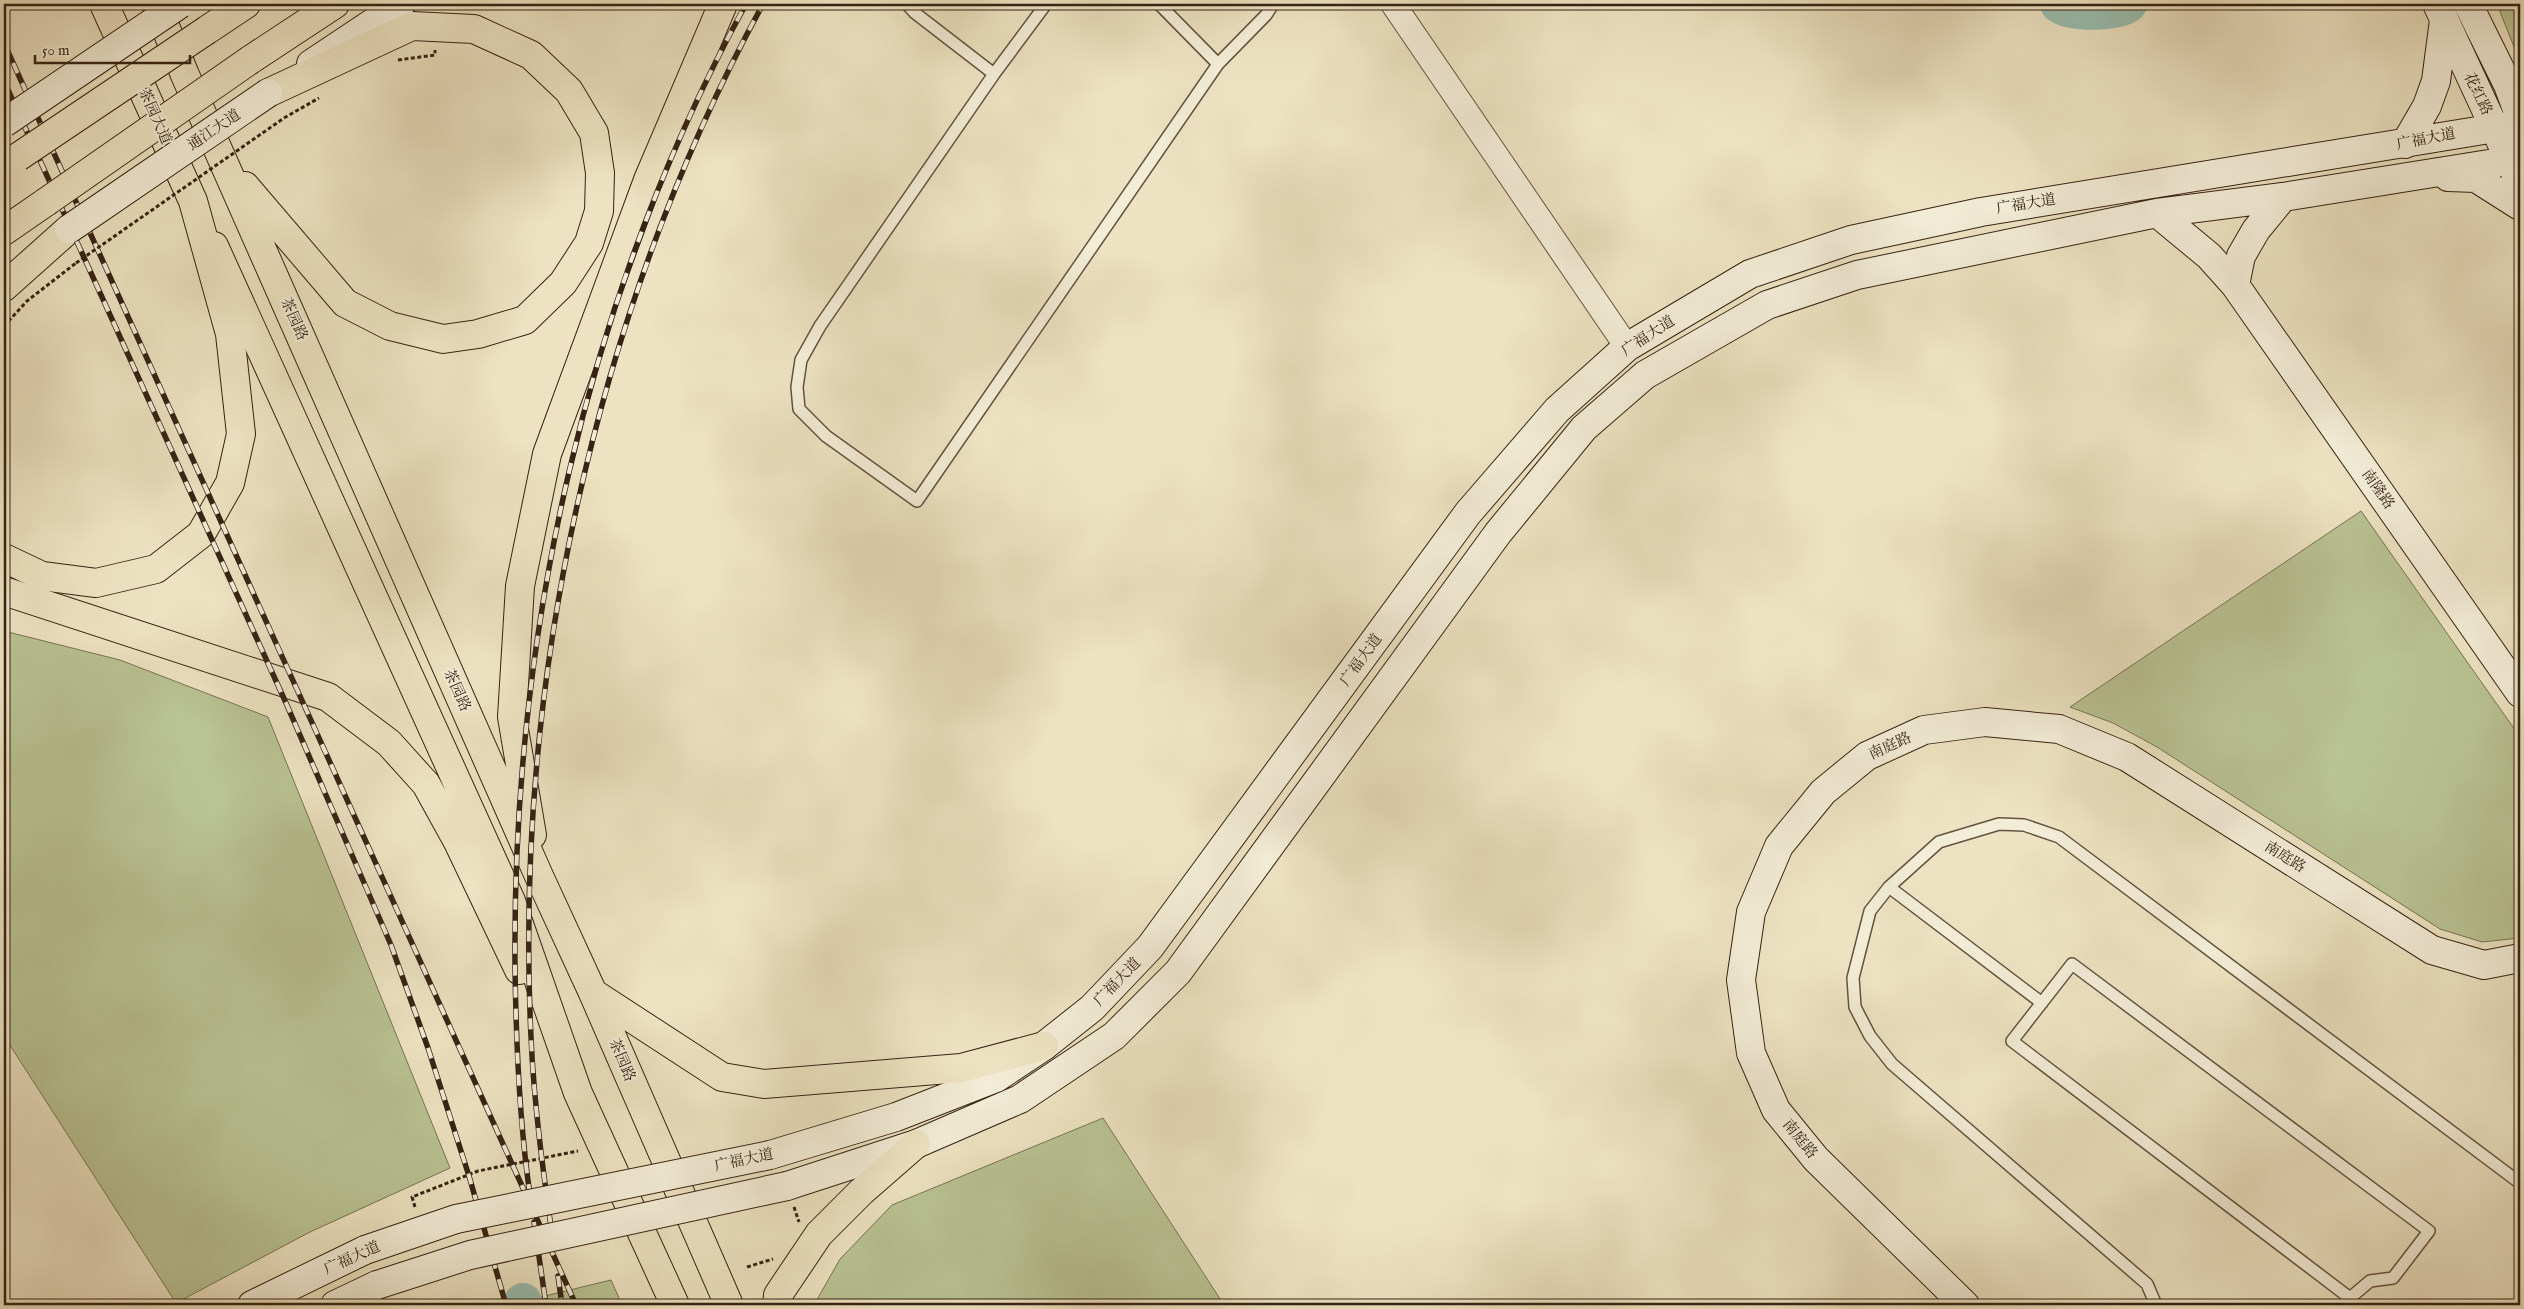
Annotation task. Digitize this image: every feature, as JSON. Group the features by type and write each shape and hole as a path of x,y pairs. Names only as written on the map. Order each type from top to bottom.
{"main road":[{"path":"95,4 119,39"},
{"name":"茶园大道","path":"104,4 194,201"},
{"name":"茶园路","path":"156,4 185,75 539,876 593,993 729,1305"},
{"path":"4,123 180,4"},
{"path":"11,162 246,4"},
{"path":"4,231 250,60 335,4"},
{"name":"通江大道","path":"4,274 401,4"},
{"path":"539,876 512,716 520,586 547,454 648,180 723,4"},
{"name":"花红路","path":"2470,7 2508,85 2520,117"},
{"path":"2405,144 2427,106 2436,81 2441,11"},
{"name":"花红路","path":"2441,11 2507,125 2517,167"},
{"path":"224,161 345,302 390,326 443,339 478,334 525,320 563,283 589,243 598,211 600,173 594,133 568,91 531,55 474,29 412,26 268,93"},
{"name":"广福大道","path":"252,1305 365,1250 456,1220 770,1155 896,1117 996,1078 1044,1046 1092,1008 1150,947 1468,513 1557,410 1626,347 1750,274 1851,240 1981,212 2405,144 2507,125"},
{"path":"336,1305 377,1285 470,1255 788,1186 916,1144 1020,1100 1114,1036 1178,972 1498,533 1584,428 1645,376 1766,305 1857,275 2157,213 2283,197 2419,176 2517,167"},
{"path":"2419,176 2476,178 2520,206"},
{"path":"2235,285 2241,256 2256,230 2283,197"},
{"path":"4,558 42,576 96,583 156,570 201,534 230,483 241,434 230,334 194,201"},
{"path":"194,201 511,901 578,1093"},
{"name":"南隆路","path":"2157,213 2209,256 2235,285 2520,693"},
{"path":"4,287 69,230"},
{"path":"4,591 328,697 389,742 426,784 458,842 578,1093 675,1305"},
{"name":"南庭路","path":"1965,1305 1816,1159 1776,1110 1751,1053 1741,980 1751,912 1779,846 1823,792 1867,756 1924,730 1985,722 2059,729 2127,756 2432,950 2484,965 2520,958"},
{"path":"593,993 722,1077 764,1084 961,1068 1044,1046"},
{"path":"776,1305 778,1295 819,1234 861,1192 916,1144"}],"street":[{"path":"1393,4 1626,347"}],"lane":[{"path":"907,4 915,13 994,74"},
{"path":"1046,4 994,74 820,326 801,360 797,387 799,409 826,436 917,501 1218,64 1266,15 1273,4"},
{"path":"1159,4 1218,64"},
{"path":"2156,1305 2147,1284 1892,1064 1870,1036 1855,1007 1853,978 1870,911 1889,888 1939,842 1963,833 1999,824 2024,825 2058,837 2520,1183"},
{"path":"1889,888 2042,1003"},
{"path":"2072,964 2429,1231 2394,1278 2370,1281 2350,1298 2012,1041 2042,1003 2072,964"}],"path":[{"path":"4,326 27,301 76,263 284,118"},
{"path":"416,1208 412,1197 478,1170 578,1151"}],"green space":[{"path":"2497,4 2520,4 2520,62"},
{"path":"2361,511 2520,737 2520,938 2482,942 2440,929 2157,747 2113,723 2070,707"},
{"path":"4,631 120,660 268,717 450,1168 310,1232 176,1303 4,1036"},
{"path":"1103,1118 1224,1305 814,1305 840,1259 892,1205"},
{"path":"611,1280 622,1305 508,1305"}],"waterway":[{"path":"2059,4 2073,9 2093,11 2113,9 2128,4"}],"railway":[{"path":"530,1195 521,1110 516,1024 515,967 518,842 527,718 545,593 569,470 602,349 642,231 690,116 746,4"},
{"path":"554,1248 532,1063 529,905 536,771 552,637 577,505 611,374 653,246 704,123 763,4"},
{"path":"4,43 576,1305"},
{"path":"4,81 286,703 391,945 428,1048 469,1176 506,1305"},
{"path":"534,1222 546,1305"},
{"path":"558,1276 562,1305"}]}
